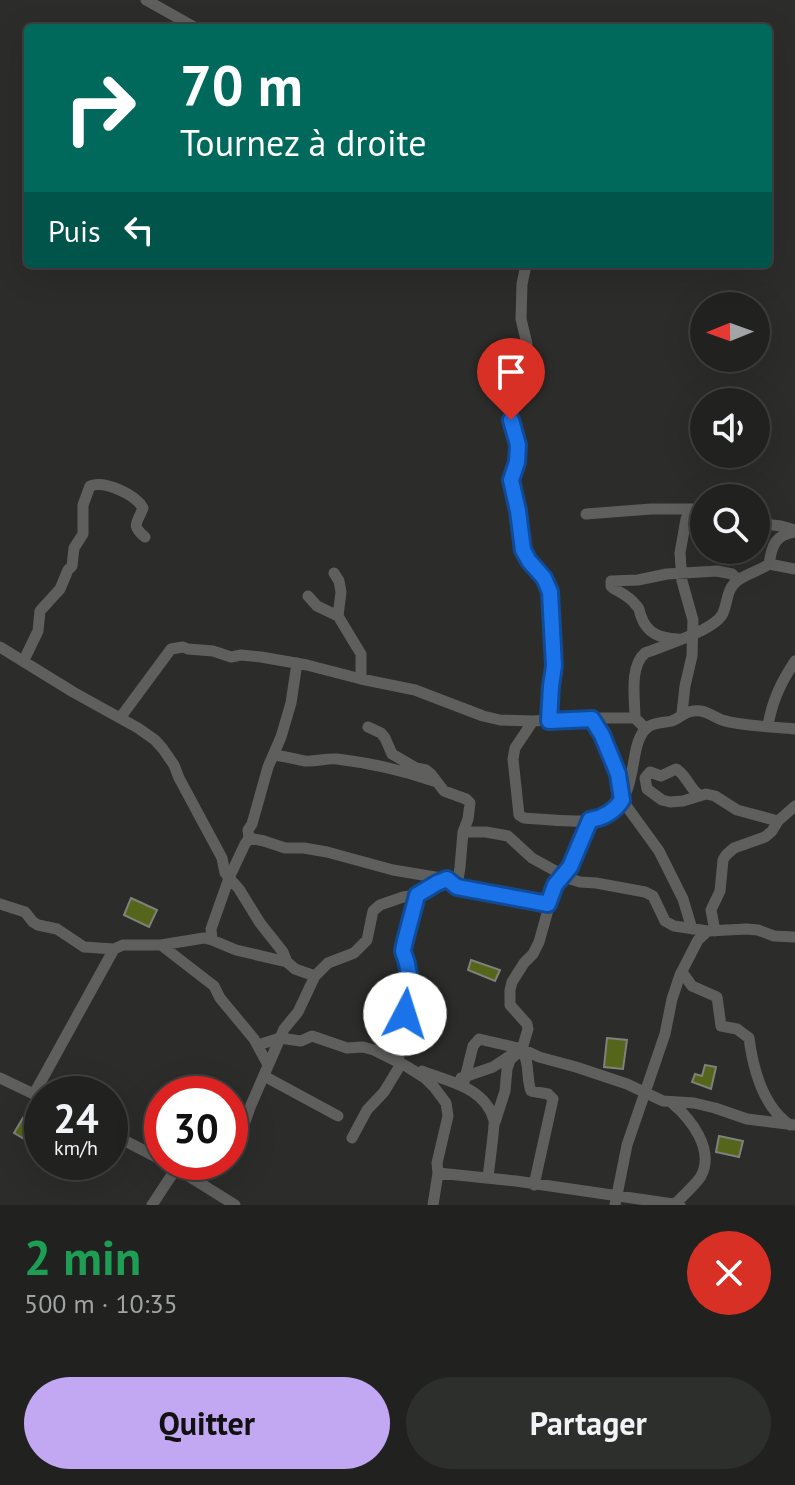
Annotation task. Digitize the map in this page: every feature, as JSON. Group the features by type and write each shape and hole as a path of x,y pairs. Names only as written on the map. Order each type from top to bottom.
{"street":[{"path":"146,0 189,24"},
{"path":"524,268 521,319 527,344 511,404 511,420 518,445 511,480 523,550 544,578 550,592 554,666 549,721"},
{"path":"24,660 38,631 40,611 60,589 72,566 74,548 84,529 83,505 90,486 104,484 137,499 143,508 136,527 145,537"},
{"path":"586,514 690,510"},
{"path":"533,721 515,748 513,759 519,815 524,818 590,820 614,810 622,800 634,771 640,737 654,724 676,719 682,713 692,656 693,620 680,553 686,519 690,516"},
{"path":"770,525 795,531"},
{"path":"770,556 777,539 795,531"},
{"path":"646,729 635,718 635,677 640,657 693,635 716,621 722,615 732,586 747,573 769,564 795,569"},
{"path":"679,639 652,633 638,606 610,583 657,575 717,571 732,574 738,580"},
{"path":"334,573 341,592 338,616"},
{"path":"308,596 317,606 338,616 361,654 361,679"},
{"path":"0,647 138,728 163,749 222,858 225,873 283,952 287,962 295,969 315,976"},
{"path":"120,718 171,649 176,647 213,651 231,657 251,656 297,663 415,690 500,720 635,718"},
{"path":"768,726 777,692 795,661"},
{"path":"209,936 229,878 249,838 248,830 291,703 297,663"},
{"path":"682,713 703,711 722,720 795,729"},
{"path":"592,719 618,774 622,800 659,851 683,899 692,929"},
{"path":"368,727 381,733 392,754 416,768 426,770 444,791 470,803 463,832 460,867 452,883"},
{"path":"280,739 288,756"},
{"path":"273,755 307,761 350,761 437,782"},
{"path":"699,795 676,769 661,776 650,772 645,778 647,789 662,800 683,801 706,794 737,810 778,821"},
{"path":"711,931 711,910 720,891 726,855 734,848 765,837 795,806"},
{"path":"488,1177 495,1122 505,1091 507,1069 510,1060 522,1049 528,1029 510,1005 512,982 539,942 555,885 570,867 590,820"},
{"path":"463,832 508,836 532,858 562,876 580,882 645,892 653,896 665,921 674,926 711,931 758,930 774,936 795,937"},
{"path":"249,838 285,848 327,852 393,870 548,904"},
{"path":"248,1113 284,1029 298,1012 315,976 328,963 354,953 367,940 373,911 380,905 417,895 437,883 452,883"},
{"path":"352,1138 367,1110 384,1092 402,1064 398,1042 409,1003 403,947 417,895"},
{"path":"0,904 25,912 38,925 57,929 84,947 114,949 123,945 161,945 209,936 236,950 287,962"},
{"path":"616,1201 623,1157 647,1096 672,999 698,940 711,931"},
{"path":"161,945 214,986 258,1045 266,1071 338,1116"},
{"path":"48,1076 114,949"},
{"path":"682,972 692,986 717,997 721,1026 737,1029 749,1038 757,1076 772,1107 780,1118 793,1125"},
{"path":"373,1024 402,1064 425,1078 446,1103 448,1116 437,1163 433,1205"},
{"path":"258,1045 280,1038 301,1041 312,1036 347,1048 368,1048 445,1081 464,1082 522,1049"},
{"path":"464,1082 469,1056 477,1040 522,1049 627,1084 647,1096 672,1103 694,1103 747,1119 793,1125"},
{"path":"522,1049 527,1059 531,1091 548,1094 553,1099 534,1185"},
{"path":"0,1078 24,1089"},
{"path":"464,1082 476,1092 495,1122"},
{"path":"438,1173 488,1177 616,1201 678,1205 701,1177 705,1158 692,1123 672,1103"},
{"path":"152,1205 162,1180"},
{"path":"195,1180 235,1205"}],"building":[{"path":"131,898 157,910 149,927 124,915"},
{"path":"471,960 500,970 495,981 468,970"},
{"path":"607,1038 627,1040 623,1069 604,1067"},
{"path":"705,1065 716,1067 711,1089 692,1082 695,1074 702,1076"},
{"path":"23,1118 24,1119 24,1139 14,1133"},
{"path":"719,1136 743,1141 739,1157 716,1152"}],"route":[{"path":"405,1014 409,1003 409,984 403,947 417,895 447,879 457,887 548,904 555,885 570,867 590,820 614,810 622,800 618,774 592,719 549,721 554,666 553,615 550,592 544,578 523,550 511,480 518,445 511,420"}]}
